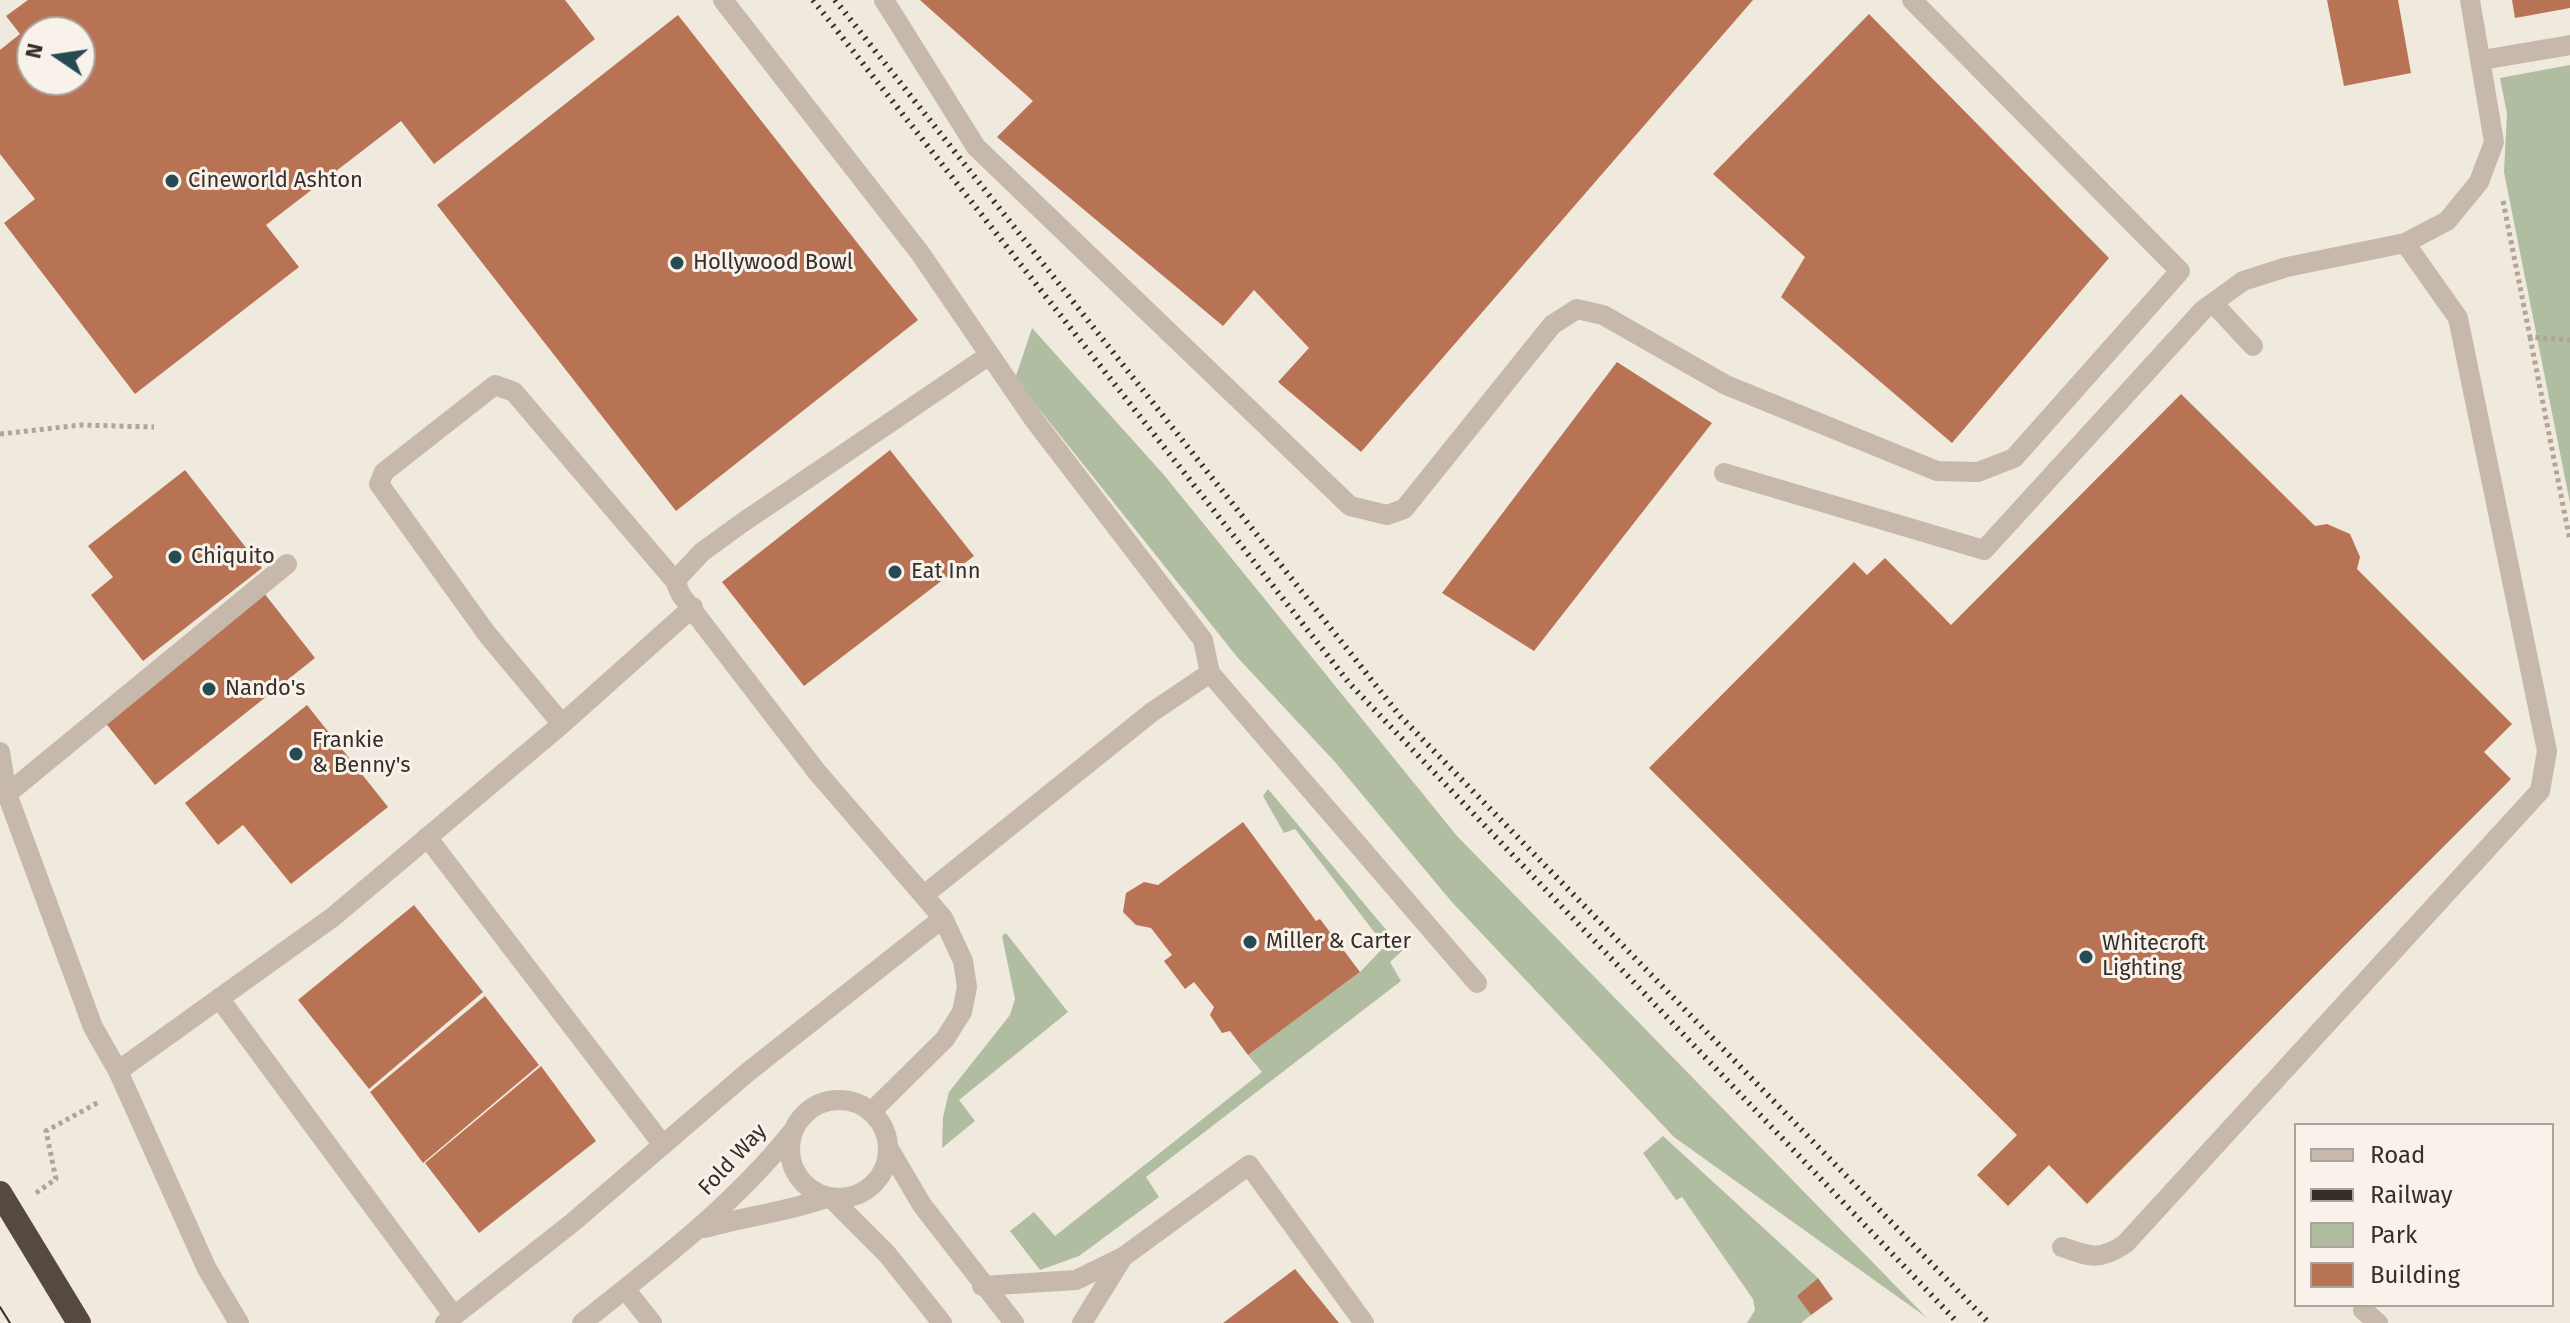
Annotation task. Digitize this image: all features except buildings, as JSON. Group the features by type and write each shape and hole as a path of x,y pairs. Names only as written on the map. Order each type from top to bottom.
{"highway":[{"path":"0,1193 79,1323"}],"street":[{"path":"723,0 920,253 988,356 1203,640 1210,673 1477,983"},
{"path":"884,0 976,147 1350,506 1387,515 1404,509 1552,325 1577,309 1603,315 1726,385 1937,471 1978,472 2014,458 2180,271 1912,0"},
{"path":"1724,473 1984,550 2213,303 2243,281 2287,267 2405,243 2447,221 2479,182 2494,142 2470,0"},
{"path":"2482,60 2570,45"},
{"path":"2062,1247 2091,1257 2108,1255 2125,1244 2540,791 2547,751 2458,318 2405,243"},
{"path":"2213,303 2253,346"},
{"path":"675,581 702,552 988,356"},
{"path":"562,724 487,634 379,484 384,472 495,385 514,392 675,581 681,595 817,772 948,927 967,987 962,1012 945,1039 872,1111"},
{"path":"7,794 287,564"},
{"path":"118,1071 333,917 562,724 693,607"},
{"path":"924,895 1152,712 1210,673"},
{"path":"0,752 7,794 93,1027 118,1071 207,1269 239,1323"},
{"path":"427,837 663,1145"},
{"path":"219,998 449,1320 572,1223 748,1072 948,927"},
{"path":"830,1198 860,1194 881,1175 888,1147 887,1134 872,1111 858,1103 826,1100 799,1118 789,1149 800,1180 830,1198 887,1254 942,1323"},
{"name":"Fold Way","path":"701,1229 769,1161 792,1132"},
{"path":"888,1147 922,1205 982,1286 1014,1323"},
{"path":"982,1286 1076,1280 1123,1257 1249,1165 1364,1323"},
{"name":"Fold Way","path":"701,1229 737,1219 794,1210 830,1198"},
{"path":"582,1323 701,1229"},
{"path":"1082,1323 1123,1257"},
{"path":"625,1289 652,1323"}],"path":[{"path":"2486,164 2501,193 2570,541"},
{"path":"2530,337 2570,340"},
{"path":"0,434 81,425 154,427"}],"green space":[{"path":"2570,65 2570,503 2504,172 2507,114 2500,78"},
{"path":"1032,328 1164,475 1457,836 1926,1317 1674,1137 1451,901 1335,762 1238,658 1015,379"},
{"path":"1268,789 1403,950 1390,962 1401,981 1146,1177 1159,1197 1079,1256 1040,1270 1010,1231 1034,1212 1055,1236 1262,1072 1248,1055 1360,972 1385,946 1295,829 1284,833 1263,796"},
{"path":"1006,933 1068,1012 959,1100 975,1121 942,1148 943,1117 949,1092 1010,1015 1015,999 1002,936"},
{"path":"1663,1136 1818,1278 1798,1296 1811,1315 1801,1323 1747,1323 1755,1310 1753,1299 1682,1197 1676,1200 1643,1153"}],"tram line":[{"path":"0,1307 10,1323"}],"railway":[{"path":"813,0 1350,684 1958,1323"},
{"path":"835,0 1400,716 1989,1323"}],"place":[{"name":"Cineworld Ashton","path":"172,181"},
{"name":"Hollywood Bowl","path":"677,263"},
{"name":"Chiquito","path":"175,557"},
{"name":"Eat Inn","path":"895,572"},
{"name":"Nando's","path":"209,689"},
{"name":"Frankie & Benny's","path":"296,754"},
{"name":"Miller & Carter","path":"1250,942"},
{"name":"Whitecroft Lighting","path":"2086,957"}]}
